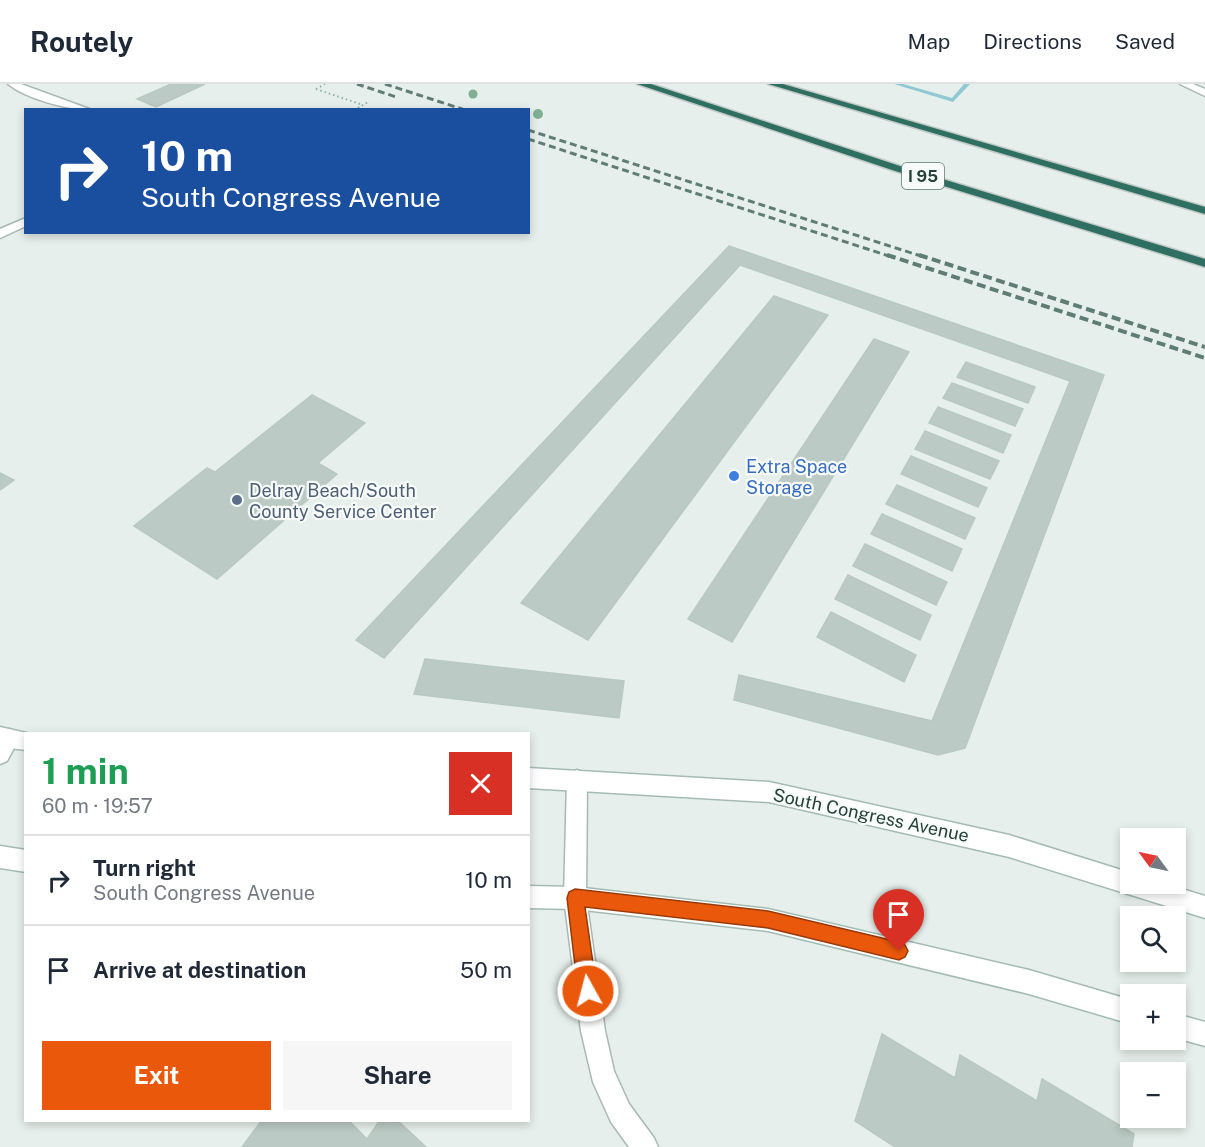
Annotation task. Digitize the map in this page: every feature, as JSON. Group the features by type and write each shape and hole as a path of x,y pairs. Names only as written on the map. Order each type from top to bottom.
{"highway":[{"name":"I 95","path":"642,84 896,168 1205,263"},
{"name":"I 95","path":"773,84 1205,211"}],"main road":[{"path":"13,84 43,97 80,108"},
{"path":"1185,84 1205,93"},
{"path":"0,234 24,222"},
{"name":"South Congress Avenue","path":"530,778 769,792 1009,846 1205,907"},
{"path":"577,780 575,898 593,1031 602,1073 620,1113 645,1147"},
{"path":"0,857 24,861"},
{"path":"530,897 575,898 768,920 1029,982 1120,1009"},
{"path":"1186,1029 1205,1034"}],"path":[{"path":"325,84 316,89 363,105"},
{"path":"358,108 368,102"}],"building":[{"path":"171,84 205,84 156,107 137,99"},
{"path":"729,246 1104,375 965,748 938,755 734,700 739,675 932,721 1070,381 740,265 384,658 356,640"},
{"path":"774,296 828,315 588,640 521,603"},
{"path":"874,339 909,352 732,642 688,619"},
{"path":"966,362 1035,387 1028,403 957,377"},
{"path":"952,383 1023,409 1015,426 943,398"},
{"name":"Delray Beach/South County Service Center","path":"312,395 365,423 318,463 337,474 217,579 134,526 207,468 215,472"},
{"path":"938,407 1011,435 1003,453 929,423"},
{"path":"925,431 999,461 990,479 915,449"},
{"path":"911,456 987,488 978,507 901,474"},
{"path":"0,473 14,480 0,490"},
{"path":"897,485 975,518 965,539 886,504"},
{"path":"882,514 962,549 952,571 871,534"},
{"path":"865,544 947,582 936,605 853,566"},
{"path":"848,575 931,615 920,640 835,599"},
{"path":"831,612 916,655 904,682 817,637"},
{"path":"425,659 624,681 619,718 414,694"},
{"path":"882,1034 955,1078 960,1055 1037,1101 1042,1079 1120,1126 1120,1128 1134,1134 1132,1147 895,1147 855,1121"},
{"path":"261,1122 350,1122 367,1139 379,1122 399,1122 426,1147 242,1147"}],"waterway":[{"path":"897,84 953,100 967,84"}],"railway":[{"path":"357,84 396,97"},
{"path":"385,84 459,108"},
{"path":"530,131 924,257"},
{"path":"530,140 892,257"},
{"path":"887,255 1205,358"},
{"path":"919,255 1205,347"}],"place":[{"name":"Extra Space Storage","path":"734,476"},
{"name":"Delray Beach/South County Service Center","path":"237,500"}],"route":[{"path":"588,991 575,898 768,920 899,951"}]}
